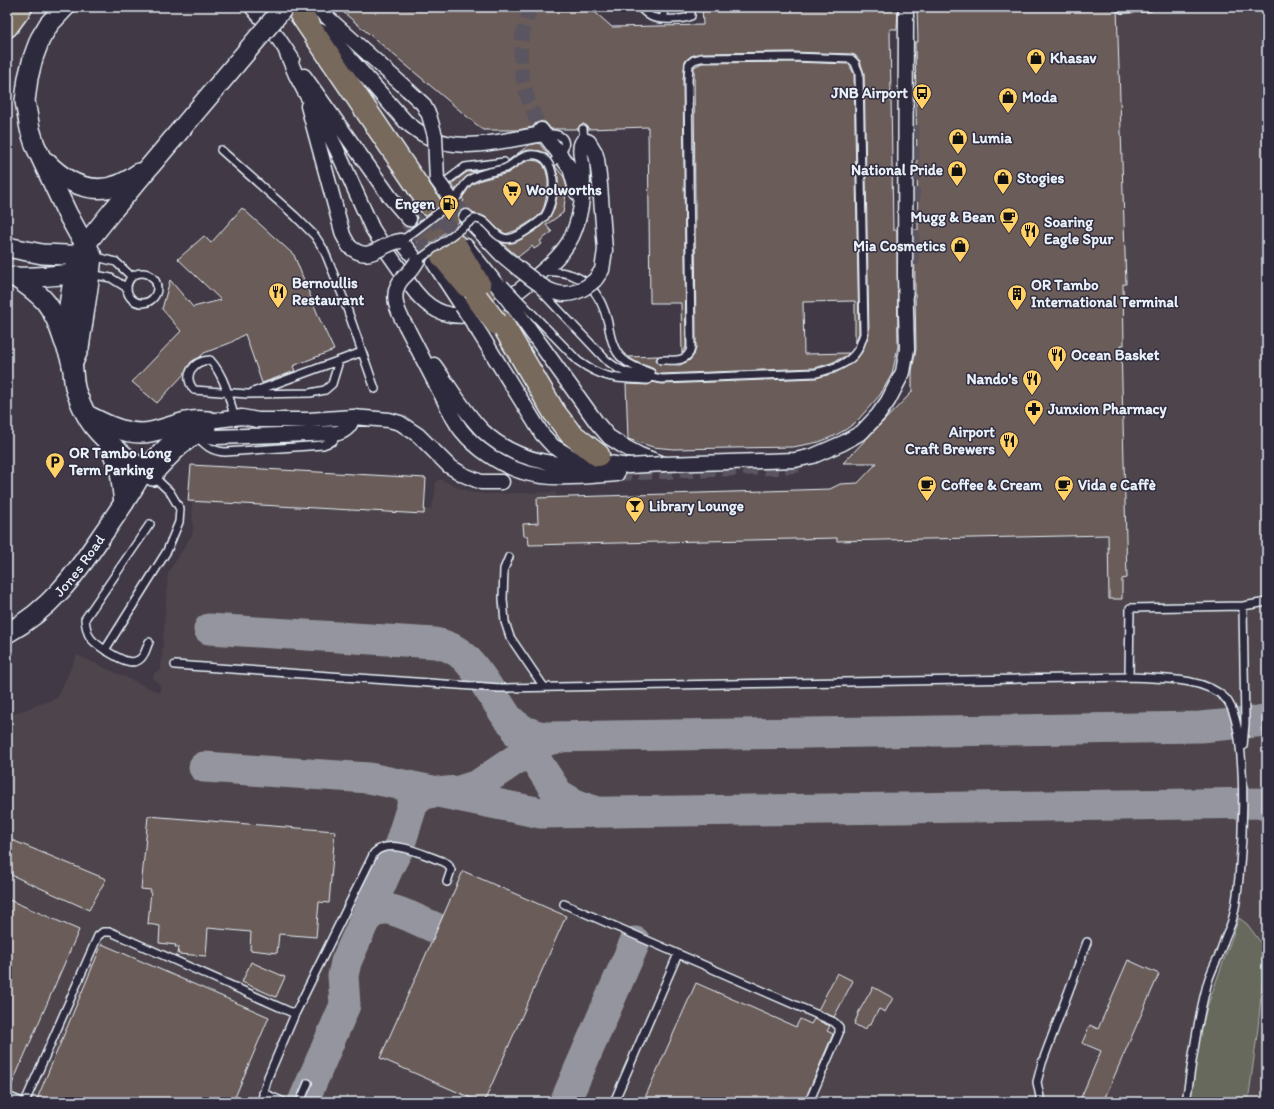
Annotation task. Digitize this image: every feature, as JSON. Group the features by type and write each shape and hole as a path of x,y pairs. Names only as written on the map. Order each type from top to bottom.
{"highway":[{"path":"7,26 21,7"},
{"path":"296,7 313,17 430,206"},
{"path":"453,252 503,317 514,346 554,412 578,441 598,455"}],"street":[{"path":"65,7 49,24 40,39 28,78 25,101 30,129 40,157 67,213 78,232 84,261 79,348 72,365"},
{"path":"252,7 286,51 390,197 409,221"},
{"path":"65,342 67,318 84,261 153,163 284,7"},
{"path":"407,328 473,419 484,431 518,455 562,465 629,466 795,460 813,456 843,443 862,432 878,415 888,401 903,372 906,349 906,7"},
{"path":"313,17 379,64 424,104 433,124 435,136 436,175 440,186 455,204"},
{"path":"313,17 325,33 335,42 405,121 428,137 452,145 470,145 542,132 557,159 570,168 574,179 578,197 576,226"},
{"path":"286,51 296,75 337,150 372,228 379,240 416,292 429,305 441,313 454,316 483,311 506,299 541,272 563,250 576,226 582,198 583,174 581,146 583,134 595,152 600,185 605,250 602,270 595,280 576,293 559,294 543,287 519,269 501,254 468,219"},
{"path":"305,92 343,235 349,246 357,252 368,254 378,252 395,242 401,241 417,261 413,269 398,285 396,291 397,308 446,404 461,430 477,446 497,461 523,472 562,478 617,474"},
{"path":"40,157 63,178 81,185 98,188 124,183 153,163"},
{"path":"7,247 84,261"},
{"path":"453,252 484,293"},
{"path":"11,276 42,277 84,261"},
{"path":"11,276 34,290 42,297 50,308 58,321 72,365 77,393 87,415 94,427 144,477 202,430 234,417 258,420 309,420 353,417 389,420 400,423 418,435 449,466 464,476 481,482 502,482"},
{"path":"503,317 553,362 597,423 609,437 640,455 664,464"},
{"path":"503,317 515,389 542,434 553,446 573,458 629,466"},
{"path":"87,415 112,427 142,433 195,420 202,430 215,437 338,433 346,430 353,417"},
{"path":"202,430 258,420"},
{"path":"107,441 120,471 124,503"},
{"name":"Jones Road","path":"7,633 21,626 56,596 76,574 124,503 144,477"}],"lane":[{"path":"639,7 652,17 664,18 691,16 691,7"},
{"path":"1122,9 1149,7"},
{"path":"663,8 664,18"},
{"path":"484,293 503,317 597,373 618,379 662,379 816,373 833,369 847,361 858,351 864,334 859,73 855,63 848,59 701,58 694,60 689,64 691,348 689,356 685,358 680,360 661,360"},
{"path":"221,150 295,216 315,236 324,250 331,266 375,389"},
{"path":"401,241 455,204 463,186 471,179 482,173 505,168 523,156 530,155 536,155 543,158 550,166 553,177 550,203 545,216 534,225 514,238 505,240 492,231 483,221 479,219 468,219 417,261"},
{"path":"440,186 462,168 504,162"},
{"path":"84,261 116,262 129,274 144,273 150,276 154,280 156,286 154,298 149,302 143,303 137,303 131,299 126,288 129,274"},
{"path":"84,261 126,288"},
{"path":"519,269 546,295 606,360 625,372 662,379"},
{"path":"541,272 562,272 578,277 584,281 599,297 613,344 623,359 654,375 670,378"},
{"path":"247,394 362,352"},
{"path":"234,417 228,393 215,365 210,360 205,360 197,364 190,371 188,379 194,390 228,393 247,394 310,393 325,390 332,384 339,361"},
{"path":"104,650 167,551 179,522 180,509 170,492 144,477"},
{"path":"149,642 144,655 136,662 125,662 92,642 87,633 85,619 150,524"},
{"path":"509,557 504,569 503,599 505,622 510,637 544,687"},
{"path":"1131,677 1130,608 1242,606 1267,602"},
{"path":"1186,1102 1197,1030 1206,988 1232,921 1239,881 1242,845 1242,762 1245,723 1242,606"},
{"path":"175,665 500,688 1131,677 1200,684 1221,694 1226,699 1233,712 1238,727 1242,762"},
{"path":"261,1102 268,1077 295,1014 371,858 377,851 385,847 395,846 442,860 451,870 447,882"},
{"path":"564,904 834,1022 839,1027 839,1033 810,1102"},
{"path":"25,1102 98,936 103,932 111,932 295,1014"},
{"path":"1041,1102 1037,1082 1042,1063 1087,942"},
{"path":"614,1102 678,954"},
{"path":"300,1102 308,1083"},
{"path":"263,1093 284,1102"},
{"path":"7,1096 22,1102"}],"shaded area":[{"path":"917,7 1267,7 1267,1102 7,1102 7,716 57,698 77,655 160,693 160,685 153,678 154,673 161,670 168,573 193,533 192,501 188,501 191,465 426,478 424,510 431,509 434,500 436,482 438,480 442,480 471,492 483,494 556,492 556,498 830,489 840,484 858,483 876,463 843,463 912,392 910,230 918,230 915,42 936,42"}],"green space":[{"path":"1239,918 1247,924 1262,944 1262,984 1258,1028 1248,1102 1190,1102 1196,1051 1207,1007"}],"building":[{"path":"337,7 589,7 612,27 703,25 702,7 898,7 897,29 890,29 893,230 897,230 898,347 892,374 880,395 856,422 845,430 819,442 793,447 673,449 653,447 628,439 626,384 648,385 652,382 662,384 816,378 835,373 846,367 857,359 862,352 869,334 864,73 860,61 855,55 792,52 701,53 691,56 685,61 683,80 686,347 682,353 681,303 650,303 648,127 588,129 587,126 583,124 580,125 578,129 551,129 545,122 540,122 536,123 533,127 518,130 483,130"},
{"name":"OR Tambo International Terminal","path":"917,7 1117,7 1126,284 1123,284 1124,345 1121,345 1127,578 1122,579 1122,599 1109,599 1108,535 837,541 837,538 529,545 528,536 524,536 523,524 538,523 537,498 830,489 840,484 858,483 877,463 843,463 912,392 912,371 916,349 914,230 918,230 915,42 918,42"},
{"path":"792,62 849,64 854,74 859,333 855,343 855,301 803,302 804,354 849,353 846,356 815,368 656,373 653,368 638,363 628,357 658,356 656,360 659,364 680,365 690,360 694,355 696,348 694,67 702,63"},
{"path":"539,143 549,156 541,151 529,150 521,152 509,160 529,145"},
{"path":"530,160 538,161 543,164 548,179 548,189 544,207 536,218 517,230 506,234 499,230 487,218 475,214 469,209 464,209 458,214 459,222 422,250 414,238 452,210 458,209 464,201 462,198 471,185 481,180 508,173"},
{"path":"555,166 564,177 567,188 563,213 546,225 552,232 540,241 542,244 534,249 532,246 518,257 502,243 513,243 522,239 538,229 549,218 554,210 558,190 558,177"},
{"path":"477,171 465,178 456,190 451,184 467,172"},
{"path":"242,208 294,255 320,320 334,350 293,366 295,371 262,383 245,334 230,343 204,353 191,362 184,374 157,403 132,382 181,331 162,309 170,280 193,307 221,300 178,259 204,236 211,243"},
{"path":"191,465 426,478 424,514 188,501"},
{"path":"148,816 335,831 329,903 319,902 316,937 279,934 277,953 250,950 251,932 208,928 206,956 178,954 179,947 175,947 176,945 159,943 160,926 148,924 151,890 141,889"},
{"path":"7,838 106,879 89,910 7,873"},
{"path":"463,871 566,916 484,1102 480,1102 380,1058"},
{"path":"7,899 79,930 9,1091 7,1091"},
{"path":"102,944 269,1017 233,1102 44,1102 37,1099"},
{"path":"1128,960 1159,974 1103,1102 1079,1102 1101,1051 1082,1043 1090,1025 1098,1029"},
{"path":"251,962 285,977 276,997 242,982"},
{"path":"837,973 853,981 834,1017 818,1010"},
{"path":"696,983 796,1027 800,1019 811,1024 814,1019 830,1026 827,1031 833,1034 804,1102 643,1102"},
{"path":"873,987 893,998 885,1012 879,1009 870,1025 868,1025 865,1030 854,1024 857,1015"}],"taxiway":[{"path":"209,629 435,643 444,645 458,652 470,663 507,717 515,725 524,731 545,737 1200,727 1267,721"},
{"path":"518,733 558,794 575,804 594,811"},
{"path":"446,792 459,791 478,785 534,747 548,740 562,737"},
{"path":"204,767 369,778 541,813 1267,803"},
{"path":"303,1102 345,1005 343,976 346,962 399,847 412,806 416,800 422,796 428,793 436,792"},
{"path":"363,923 374,912 386,909 398,912 438,929"},
{"path":"565,1102 635,942"}],"tunnel":[{"path":"531,7 525,23 522,39 521,69 528,99 541,130"},
{"path":"912,117 912,265"},
{"path":"431,206 462,242"},
{"path":"431,206 456,246"},
{"path":"457,206 466,217"},
{"path":"409,219 442,256"},
{"path":"409,223 434,263"},
{"path":"617,474 776,468 802,465"}],"place":[{"name":"Khasav","path":"1036,75"},
{"name":"JNB Airport","path":"922,110"},
{"name":"Moda","path":"1008,114"},
{"name":"Lumia","path":"958,155"},
{"name":"National Pride","path":"957,187"},
{"name":"Stogies","path":"1003,195"},
{"name":"Woolworths","path":"512,207"},
{"name":"Engen","path":"449,221"},
{"name":"Mugg & Bean","path":"1009,234"},
{"name":"Soaring Eagle Spur","path":"1030,248"},
{"name":"Mia Cosmetics","path":"960,263"},
{"name":"Bernoullis Restaurant","path":"278,309"},
{"name":"OR Tambo International Terminal","path":"1017,311"},
{"name":"Ocean Basket","path":"1057,372"},
{"name":"Nando's","path":"1032,396"},
{"name":"Junxion Pharmacy","path":"1034,426"},
{"name":"Airport Craft Brewers","path":"1009,458"},
{"name":"OR Tambo Long Term Parking","path":"55,479"},
{"name":"Coffee & Cream","path":"927,502"},
{"name":"Vida e Caffè","path":"1064,502"},
{"name":"Library Lounge","path":"635,523"}]}
